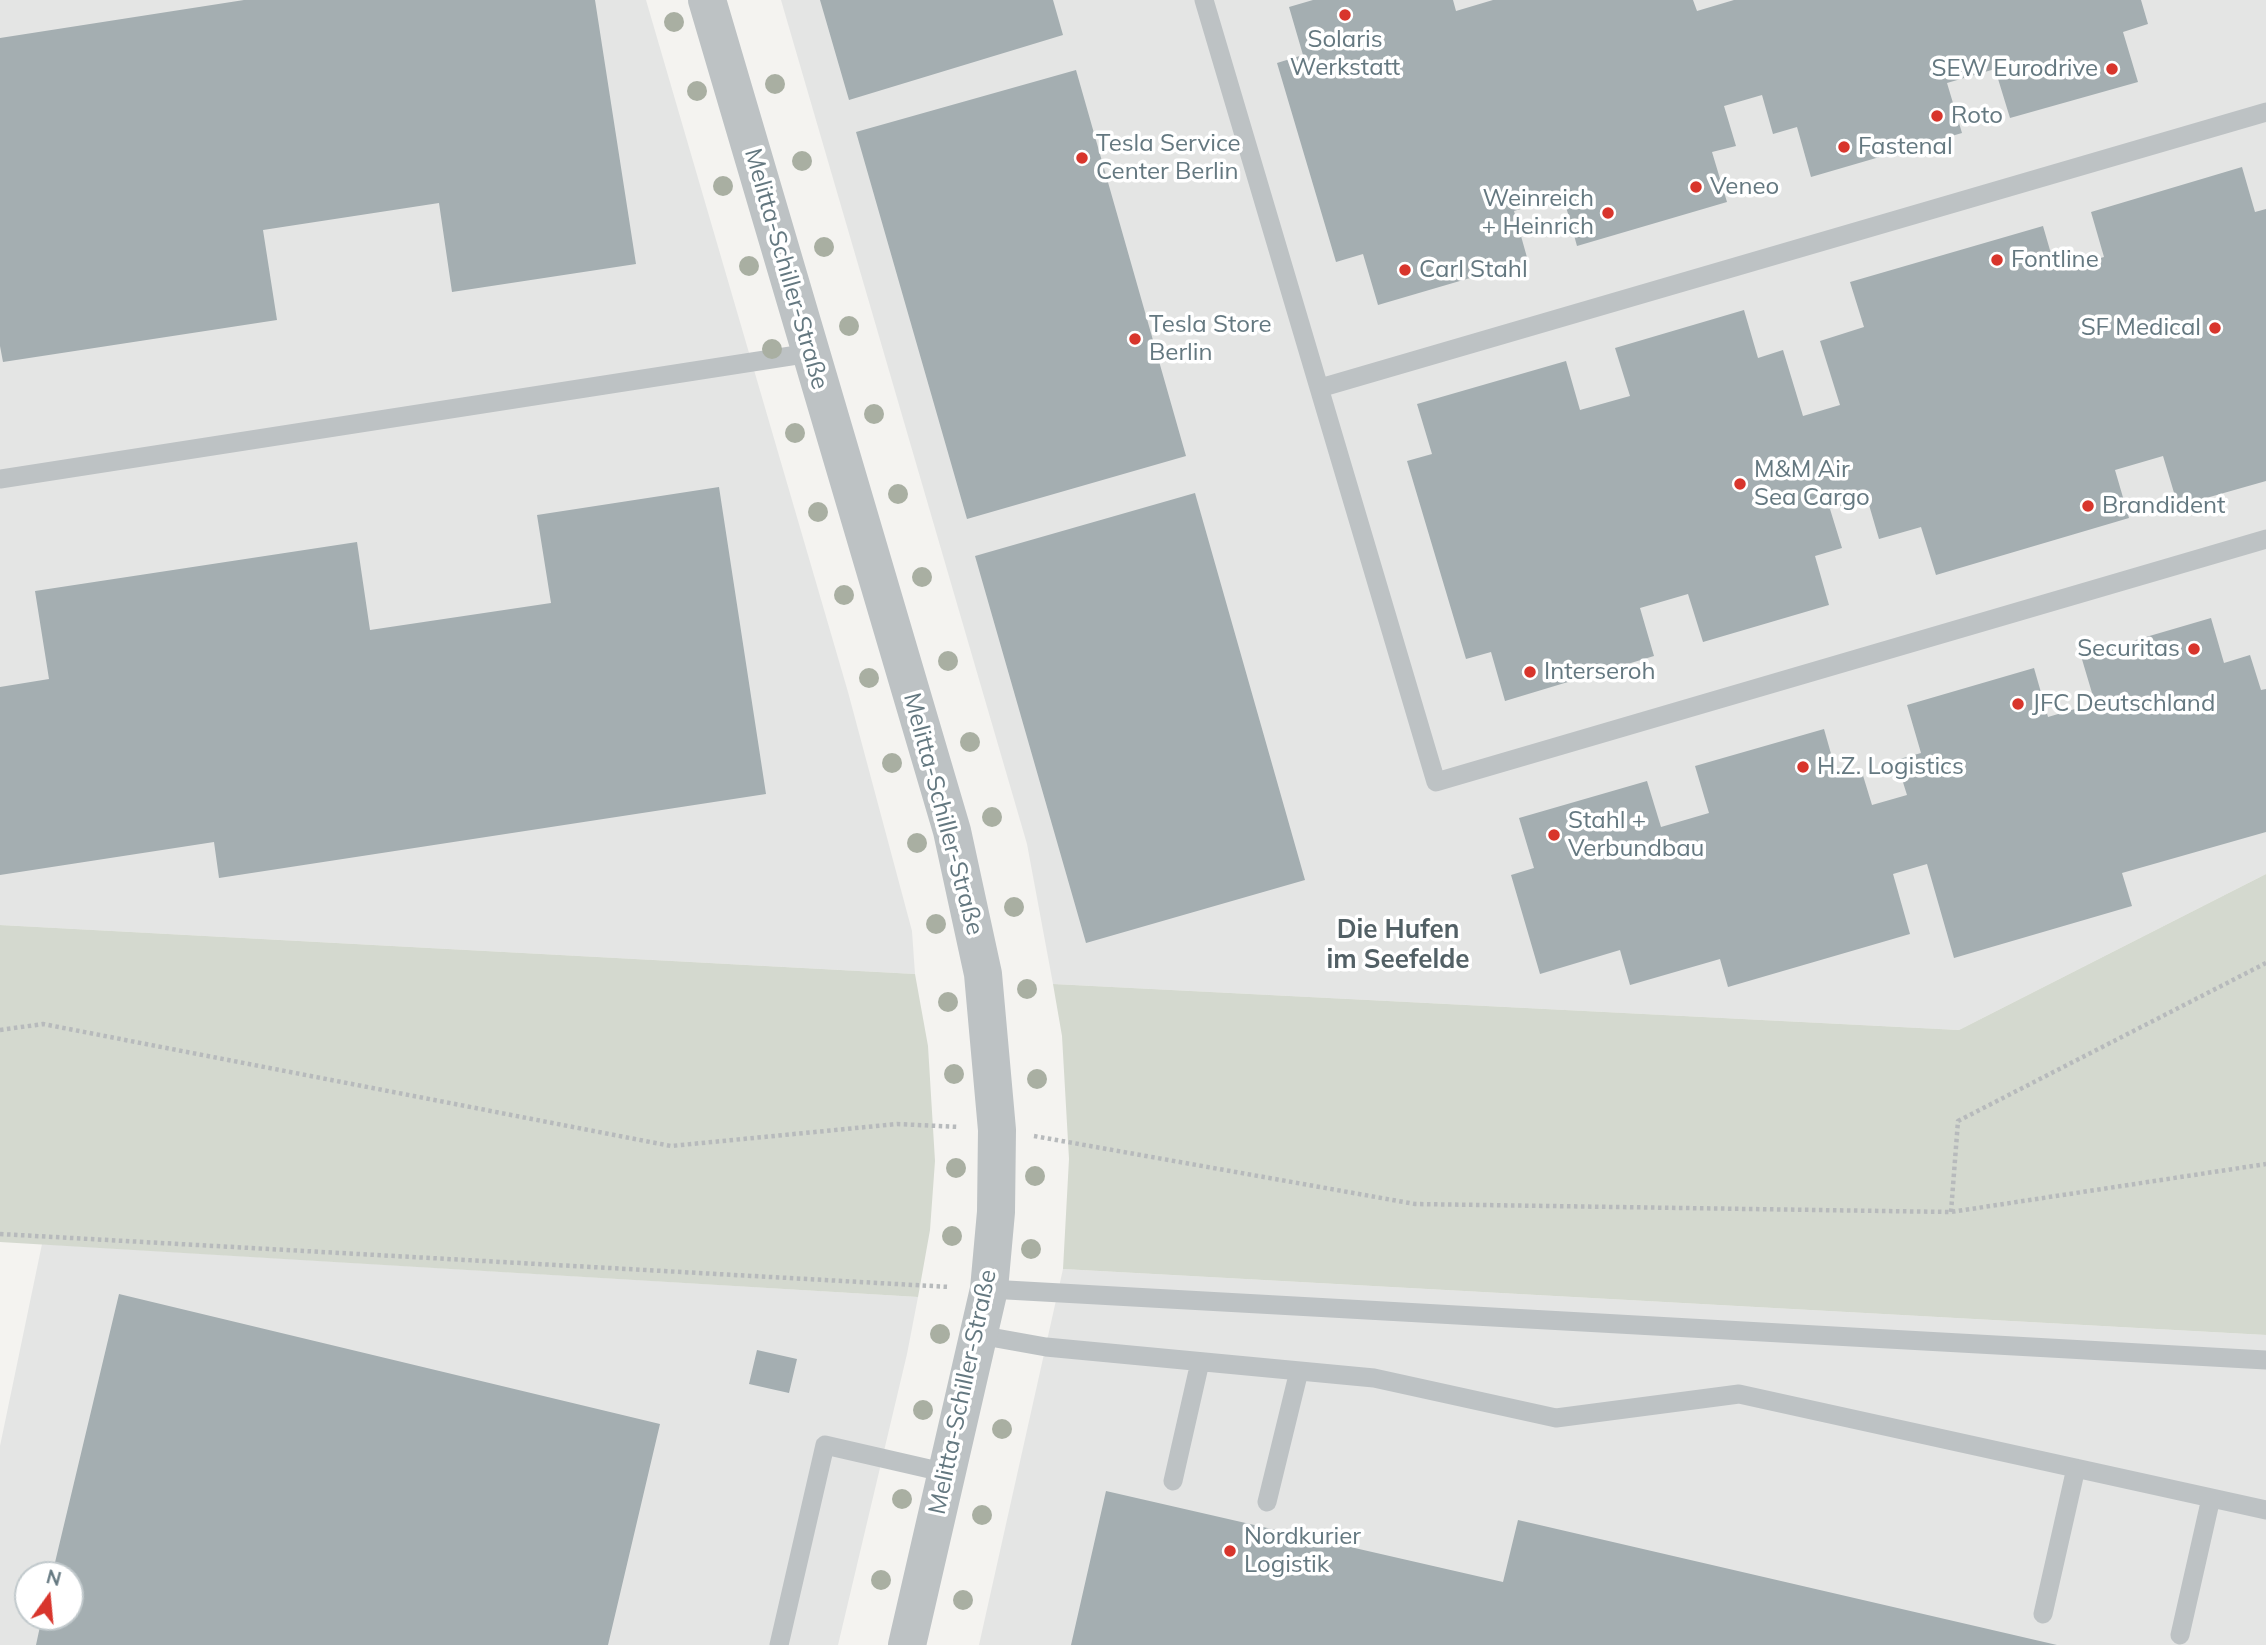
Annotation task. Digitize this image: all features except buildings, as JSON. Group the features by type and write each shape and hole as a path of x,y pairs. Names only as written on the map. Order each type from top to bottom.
{"street":[{"name":"Melitta-Schiller-Straße","path":"707,0 952,831 984,974 998,1129 996,1212 989,1289 907,1645"}],"lane":[{"path":"1204,0 1436,782 2266,539"},
{"path":"1320,388 2266,112"},
{"path":"0,479 810,352"},
{"path":"989,1289 2266,1360"},
{"path":"979,1335 1045,1347 1374,1378 1556,1418 1739,1394 2266,1510"},
{"path":"1173,1481 1200,1362"},
{"path":"1267,1502 1298,1371"},
{"path":"779,1645 825,1446 947,1473"},
{"path":"2043,1614 2076,1468"},
{"path":"2180,1635 2211,1498"}],"path":[{"path":"1951,1212 1958,1121 2266,963"},
{"path":"0,1030 43,1024 671,1146 897,1124 998,1129 1415,1204 1951,1212 2266,1164"},
{"path":"0,1234 989,1289"}],"shaded area":[{"path":"0,0 646,0 848,692 912,931 915,974 0,925"},
{"path":"781,0 2266,0 2266,874 1959,1030 1053,984 1027,844"},
{"path":"2266,874 2266,1335 1063,1269 1069,1159 1062,1036 1053,984 1959,1030"},
{"path":"0,925 915,974 928,1046 935,1161 930,1230 918,1297 0,1242"},
{"path":"42,1244 918,1297 838,1645 0,1645 0,1446"},
{"path":"1063,1269 2266,1335 2266,1645 979,1645"}],"place":[{"name":"Solaris Werkstatt","path":"1345,15"},
{"name":"SEW Eurodrive","path":"2112,69"},
{"name":"Roto","path":"1937,116"},
{"name":"Fastenal","path":"1844,147"},
{"name":"Tesla Service Center Berlin","path":"1082,158"},
{"name":"Veneo","path":"1696,187"},
{"name":"Weinreich + Heinrich","path":"1608,213"},
{"name":"Fontline","path":"1997,260"},
{"name":"Carl Stahl","path":"1405,270"},
{"name":"SF Medical","path":"2215,328"},
{"name":"Tesla Store Berlin","path":"1135,339"},
{"name":"M&M Air Sea Cargo","path":"1740,484"},
{"name":"Brandident","path":"2088,506"},
{"name":"Securitas","path":"2194,649"},
{"name":"Interseroh","path":"1530,672"},
{"name":"JFC Deutschland","path":"2018,704"},
{"name":"H.Z. Logistics","path":"1803,767"},
{"name":"Stahl + Verbundbau","path":"1554,835"},
{"name":"Nordkurier Logistik","path":"1230,1551"}],"district":[{"name":"Die Hufen im Seefelde","path":"1398,945"}]}
